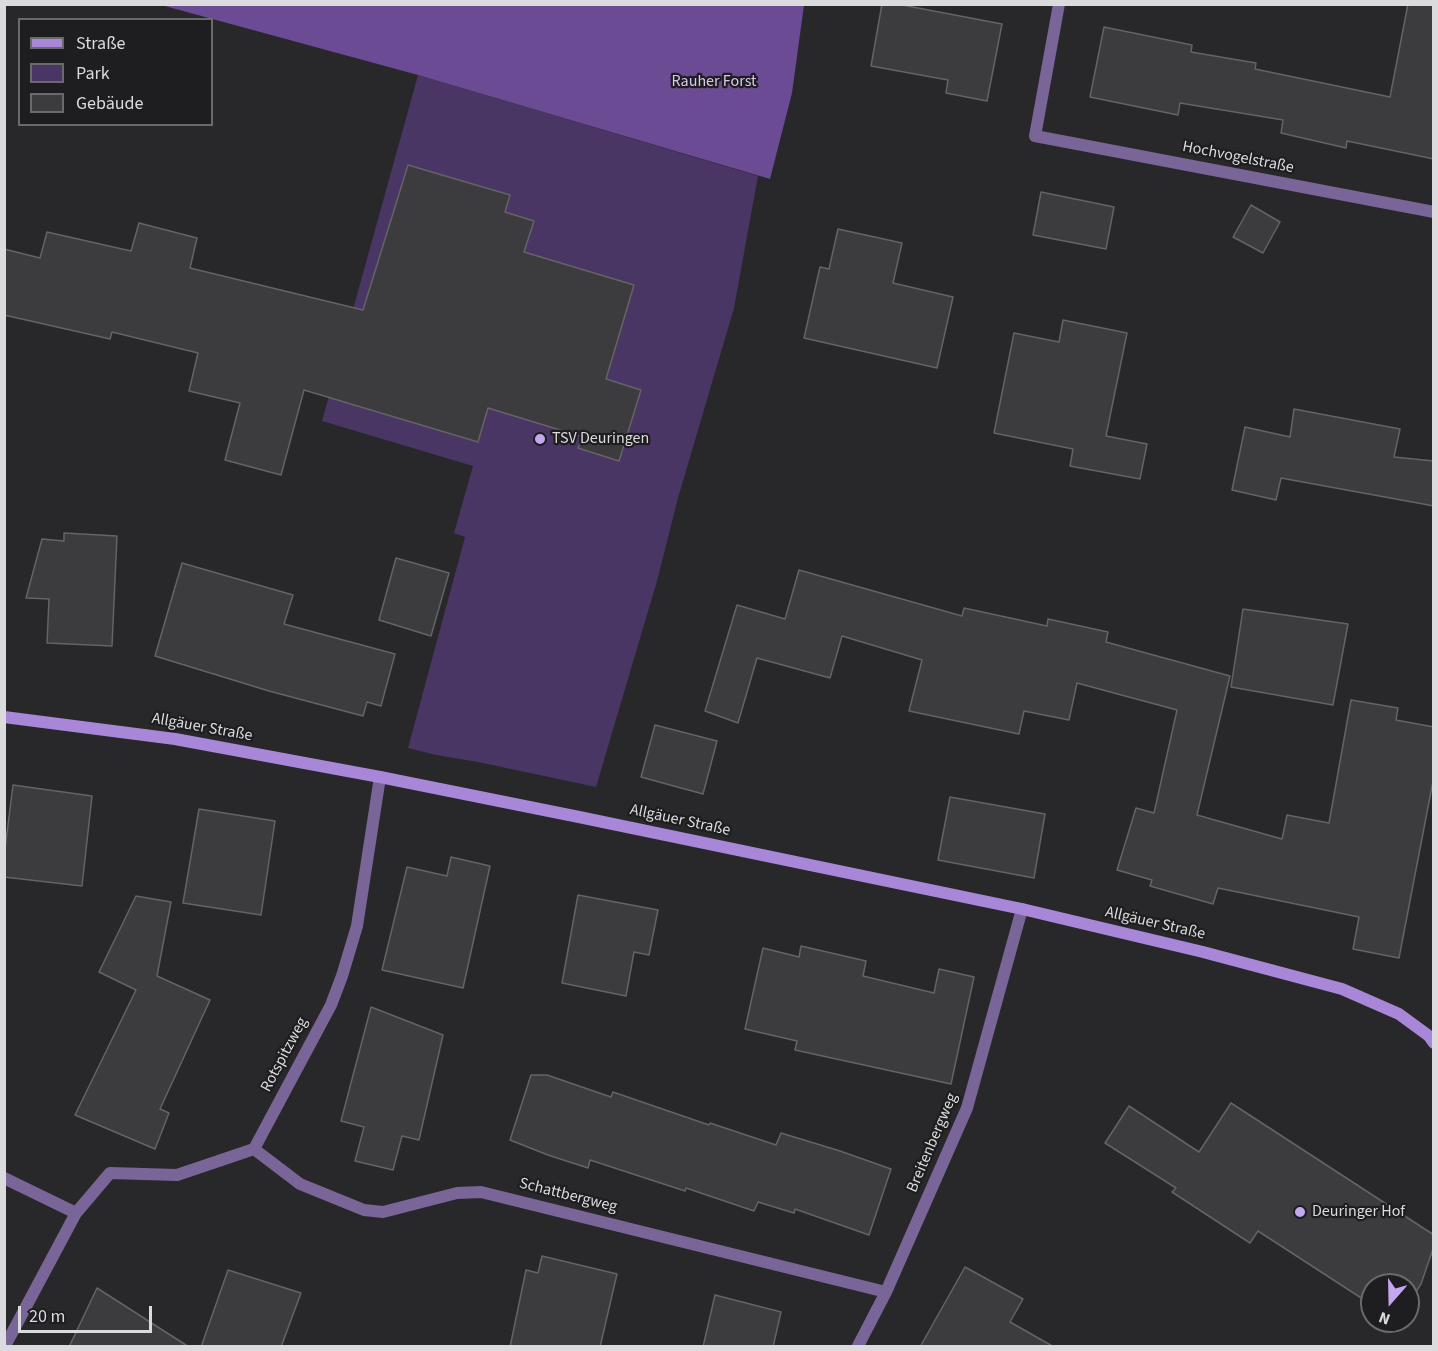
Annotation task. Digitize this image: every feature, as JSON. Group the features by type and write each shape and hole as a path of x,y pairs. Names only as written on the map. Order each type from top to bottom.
{"street":[{"name":"Hochvogelstraße","path":"1059,4 1035,136 1434,212"},
{"name":"Allgäuer Straße","path":"4,717 175,739 380,777 1023,909 1203,952 1342,989 1399,1014 1429,1036 1434,1043"},
{"name":"Rotspitzweg","path":"254,1149 331,1005 342,976 357,926 380,777"},
{"name":"Breitenbergweg","path":"858,1347 886,1292 967,1108 1023,909"},
{"path":"5,1347 76,1213 110,1173 177,1175 254,1149"},
{"name":"Schattbergweg","path":"254,1149 300,1184 364,1210 383,1212 457,1193 481,1192 886,1292"},
{"path":"4,1178 76,1213"}],"green space":[{"name":"Rauher Forst","path":"804,4 792,93 770,179 418,75 161,5"},
{"name":"TSV Deuringen","path":"418,75 758,176 734,308 596,787 408,748 465,537 454,533 473,466 322,421"}],"building":[{"path":"882,4 897,4 1002,24 987,101 946,93 948,80 871,66"},
{"path":"1408,4 1434,4 1434,159 1347,141 1346,148 1281,133 1283,120 1180,103 1178,115 1090,97 1104,27 1192,45 1191,52 1256,63 1255,69 1390,97"},
{"path":"408,165 510,195 505,212 534,221 524,252 634,285 606,379 641,390 619,461 578,448 583,437 488,408 478,442 304,390 281,475 225,460 240,403 189,391 198,353 112,332 110,339 4,315 4,249 40,258 47,232 131,251 139,223 197,238 190,268 363,310"},
{"path":"1041,192 1114,207 1106,249 1033,235"},
{"path":"1251,205 1280,222 1263,253 1233,237"},
{"path":"838,229 902,243 893,283 953,297 937,368 804,338 820,267 829,269"},
{"path":"1063,320 1127,333 1106,436 1147,444 1140,479 1070,466 1073,449 994,433 1014,333 1059,342"},
{"path":"1294,409 1400,429 1394,457 1434,461 1434,506 1281,478 1276,500 1232,490 1245,427 1290,437"},
{"path":"64,533 117,536 112,646 47,643 49,599 26,598 42,539 64,541"},
{"path":"396,558 449,573 431,636 379,620"},
{"path":"182,563 293,595 284,624 395,654 381,706 367,702 363,716 269,691 155,656"},
{"path":"799,570 962,616 964,608 1047,626 1048,619 1108,632 1106,642 1230,676 1197,815 1282,839 1287,815 1329,823 1351,700 1398,708 1396,720 1434,727 1434,776 1399,958 1353,949 1359,917 1218,888 1213,904 1150,886 1152,880 1117,870 1136,808 1154,813 1177,710 1077,683 1069,720 1024,711 1019,734 909,711 922,660 842,636 830,678 757,658 738,723 705,711 737,605 785,619"},
{"path":"1243,609 1348,624 1333,705 1231,687"},
{"path":"655,725 717,741 703,794 641,777"},
{"path":"13,785 92,796 82,886 4,877 4,857"},
{"path":"950,797 1045,814 1034,878 938,860"},
{"path":"199,809 275,821 261,915 183,903"},
{"path":"451,857 490,866 463,988 382,970 407,867 447,876"},
{"path":"578,895 658,910 649,955 634,952 626,996 562,983"},
{"path":"136,896 171,902 157,976 210,1000 160,1109 169,1113 155,1149 75,1115 136,990 99,972"},
{"path":"801,946 866,961 863,976 934,993 939,969 974,977 951,1084 795,1050 797,1041 745,1029 763,948 799,957"},
{"path":"371,1007 443,1035 419,1140 402,1136 393,1170 355,1161 364,1127 341,1121"},
{"path":"531,1075 547,1075 611,1097 613,1092 776,1145 781,1133 891,1169 869,1235 795,1209 794,1213 758,1202 754,1211 590,1160 588,1168 510,1140"},
{"name":"Deuringer Hof","path":"1231,1103 1434,1235 1434,1246 1421,1284 1420,1286 1420,1273 1360,1273 1360,1297 1258,1231 1250,1243 1172,1192 1176,1188 1105,1143 1129,1106 1199,1152"},
{"path":"542,1256 617,1274 600,1347 510,1347 526,1270 538,1273"},
{"path":"965,1267 1023,1299 1010,1322 1054,1347 920,1347"},
{"path":"228,1270 301,1293 281,1347 201,1347"},
{"path":"97,1288 189,1347 69,1347"},
{"path":"715,1295 781,1312 773,1347 703,1347"}],"place":[{"name":"TSV Deuringen","path":"540,439"},
{"name":"Deuringer Hof","path":"1300,1212"}]}
